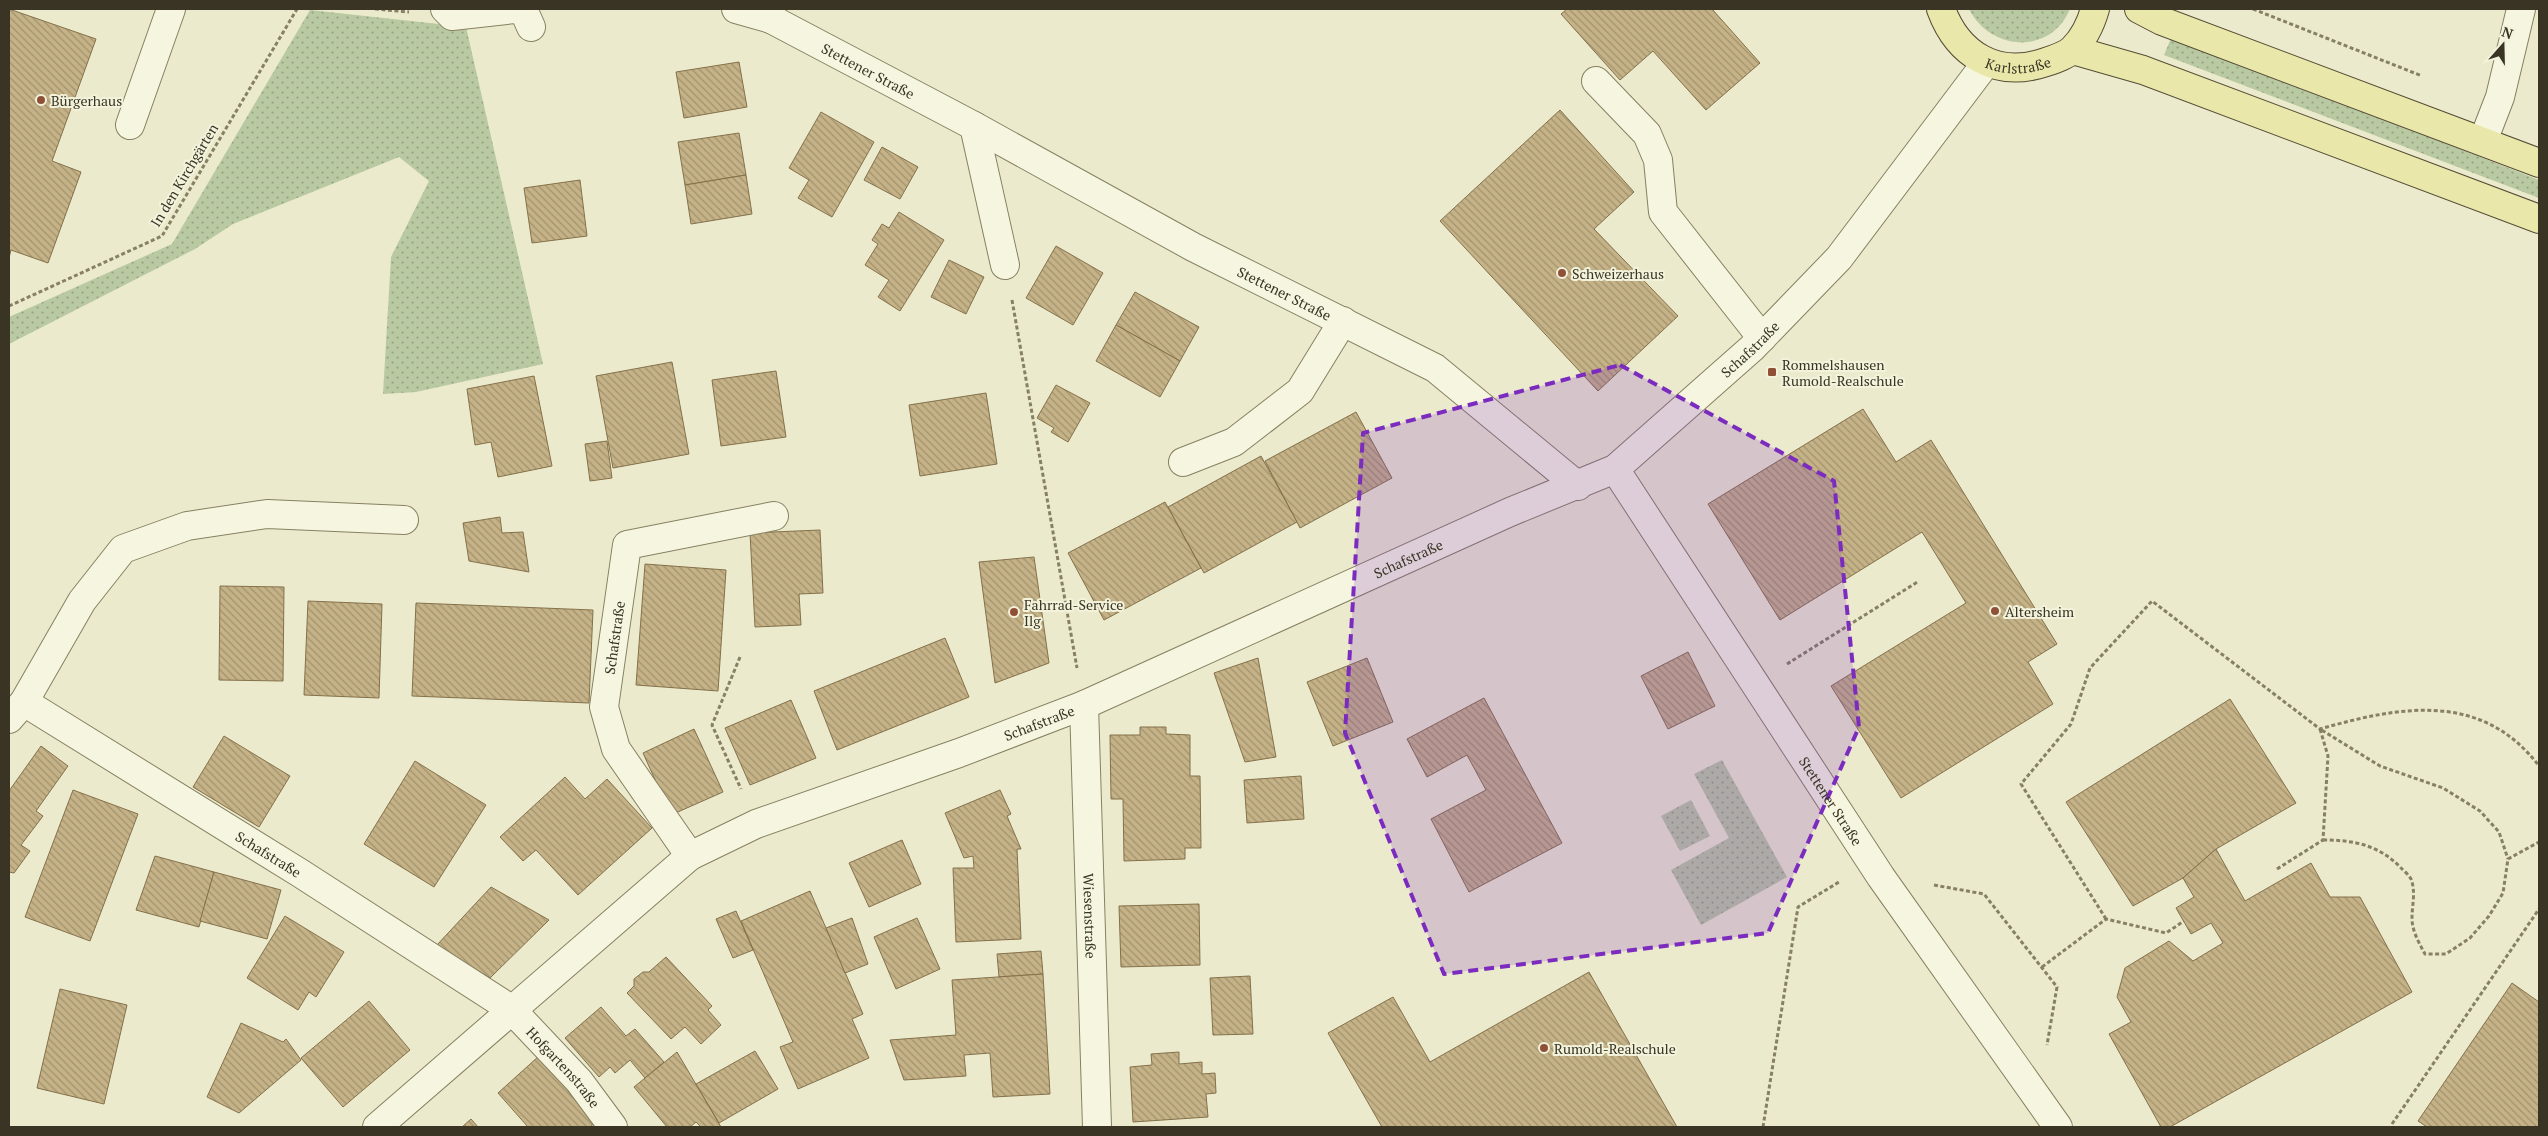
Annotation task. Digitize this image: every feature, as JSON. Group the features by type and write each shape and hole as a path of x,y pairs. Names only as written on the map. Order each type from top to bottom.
{"main road":[{"name":"Karlstraße","path":"1941,9 1948,28 1965,48 1986,62 2010,68 2033,67 2055,60 2073,50 2090,24 2095,9"},
{"path":"2139,9 2162,21 2539,163"},
{"path":"2073,50 2143,70 2539,219"}],"street":[{"path":"130,125 171,9"},
{"path":"445,9 452,16 523,15"},
{"name":"Stettener Straße","path":"736,9 771,14 1193,247 1435,368 1578,486"},
{"path":"2483,141 2500,97 2521,9"},
{"name":"Schafstraße","path":"377,1127 690,856 756,824 959,752 1084,705 1502,516 1615,469 1762,338 1839,258 1986,62"},
{"path":"1596,80 1648,134 1658,160 1664,212 1762,338"},
{"path":"974,126 1005,265"},
{"path":"1183,462 1234,442 1300,391 1343,321"},
{"name":"Stettener Straße","path":"1615,469 1876,869 2058,1127"},
{"name":"Schafstraße","path":"404,520 267,514 187,526 122,549 82,601 16,711 300,872 511,1009"},
{"name":"Schafstraße","path":"690,856 616,749 604,707 628,545 774,516"},
{"name":"Wiesenstraße","path":"1084,705 1097,1127"},
{"name":"Hofgartenstraße","path":"511,1009 578,1081 613,1127"}],"path":[{"name":"In den Kirchgärten","path":"9,306 162,236 297,9"},
{"path":"2253,9 2425,77"},
{"path":"1005,265 1084,705"},
{"path":"1756,683 1919,581"},
{"path":"2184,921 2166,934 2106,919 2021,784 2071,724 2090,668 2152,601 2320,729 2380,766 2443,788 2480,811 2499,832 2508,859 2503,893 2489,916 2470,938 2446,954 2425,954 2416,937 2412,919 2414,903 2411,878 2392,858 2370,845 2348,840 2324,840 2277,869"},
{"path":"740,657 712,725 756,824"},
{"path":"2320,729 2364,716 2434,710 2471,715 2502,731 2530,753 2539,766"},
{"path":"2320,729 2328,756 2324,840"},
{"path":"2508,859 2539,842"},
{"path":"1763,1127 1798,907 1876,869 1984,894 2058,987 2038,1098"},
{"path":"2392,1124 2539,910"},
{"path":"2042,967 2106,919"}],"highlighted area":[{"path":"1620,365 1834,481 1859,727 1768,933 1444,974 1345,733 1363,433"}],"green space":[{"path":"1969,9 2070,9 2061,24 2049,34 2035,41 2021,42 2006,40 1991,34 1979,23"},
{"path":"310,10 466,27 543,364 416,392 383,394 391,257 429,181 399,157 233,224 195,249 9,344 9,317 172,244"},
{"path":"2172,36 2539,180 2539,198 2164,55"},
{"path":"1722,760 1787,877 1701,925 1671,870 1729,838 1694,774"},
{"path":"1691,800 1710,836 1680,851 1661,816"}],"building":[{"name":"Bürgerhaus","path":"9,9 96,39 52,161 81,172 48,263 11,250 9,258"},
{"path":"1567,9 1712,9 1760,63 1706,110 1653,51 1620,80 1561,14"},
{"path":"739,62 747,107 684,118 676,72"},
{"name":"Schweizerhaus","path":"1560,110 1634,192 1594,229 1678,316 1598,391 1440,221"},
{"path":"821,112 874,142 832,217 798,198 809,180 789,168"},
{"path":"739,133 746,175 685,185 678,142"},
{"path":"882,147 918,167 900,199 864,180"},
{"path":"746,175 752,214 691,224 685,185"},
{"path":"580,180 587,236 532,243 524,188"},
{"path":"899,212 944,240 900,311 878,297 889,280 865,265 878,244 872,240 882,224 889,228"},
{"path":"1056,246 1103,273 1073,325 1026,298"},
{"path":"949,260 984,277 966,314 931,297"},
{"path":"1135,292 1199,327 1180,361 1116,325"},
{"path":"1116,325 1180,361 1160,397 1096,361"},
{"path":"672,362 689,454 613,468 596,376"},
{"path":"776,371 786,437 721,446 712,380"},
{"path":"534,376 552,466 498,477 491,442 475,445 467,389"},
{"path":"1056,385 1090,403 1068,442 1051,432 1054,428 1037,418"},
{"path":"986,393 997,464 920,476 909,405"},
{"name":"Altersheim","path":"1863,409 1896,462 1931,440 2057,644 2028,662 2053,704 1901,798 1831,686 1966,603 1922,532 1780,620 1708,504"},
{"path":"1356,412 1392,478 1300,528 1265,461"},
{"path":"607,441 612,478 590,481 585,444"},
{"path":"1261,456 1297,522 1204,573 1168,507"},
{"path":"1165,502 1201,568 1104,620 1068,553"},
{"path":"500,517 502,533 523,532 529,572 469,561 463,523"},
{"path":"820,530 823,593 799,594 801,625 755,627 750,533"},
{"name":"Fahrrad-Service Ilg","path":"1034,557 1049,663 995,683 979,562"},
{"path":"645,564 726,570 718,691 636,685"},
{"path":"220,586 284,587 283,681 219,680"},
{"path":"308,601 382,604 379,698 304,695"},
{"path":"416,603 593,610 589,703 412,696"},
{"path":"945,638 969,697 837,750 814,691"},
{"path":"1688,652 1715,706 1668,729 1641,676"},
{"path":"1258,658 1276,757 1245,762 1214,673"},
{"path":"1367,658 1393,722 1333,746 1307,682"},
{"path":"1484,698 1562,843 1469,892 1431,819 1486,790 1467,755 1427,777 1407,739"},
{"path":"2230,699 2296,803 2216,849 2183,878 2133,906 2066,802"},
{"path":"791,700 816,758 750,785 725,728"},
{"path":"1140,727 1166,727 1166,734 1190,735 1190,776 1200,776 1201,848 1185,848 1185,859 1124,861 1123,799 1111,799 1110,735 1140,735"},
{"path":"694,729 723,792 671,815 643,753"},
{"path":"224,736 290,776 259,827 193,787"},
{"path":"41,746 68,766 36,811 43,816 21,845 30,851 14,873 9,872 9,791"},
{"path":"415,761 486,805 434,887 364,844"},
{"path":"1301,776 1304,819 1247,823 1244,780"},
{"path":"565,777 585,799 607,779 652,828 578,895 536,850 523,861 500,837"},
{"path":"73,790 138,814 90,941 25,917"},
{"path":"1000,790 1011,814 1007,816 1021,849 1017,849 1021,939 956,942 953,868 974,868 973,856 964,858 945,813"},
{"path":"902,840 921,884 869,907 849,863"},
{"path":"2216,849 2245,901 2311,863 2330,897 2360,897 2412,992 2170,1127 2161,1127 2109,1034 2131,1022 2117,997 2125,968 2169,941 2193,961 2223,943 2211,923 2191,934 2176,908 2194,897 2183,878"},
{"path":"155,856 214,872 199,927 136,910"},
{"path":"214,872 281,890 267,939 200,921"},
{"path":"491,887 549,920 490,978 436,946"},
{"path":"810,891 863,1014 852,1019 869,1058 798,1089 780,1047 793,1042 741,921"},
{"path":"1199,904 1200,965 1121,967 1119,906"},
{"path":"736,911 753,950 733,958 716,919"},
{"path":"285,916 344,952 316,997 309,992 298,1010 247,978"},
{"path":"852,918 868,964 845,973 826,928"},
{"path":"917,918 940,969 896,989 874,937"},
{"path":"1041,951 1043,974 999,977 997,954"},
{"path":"666,957 712,1006 708,1010 721,1025 701,1044 685,1027 671,1039 627,993 634,986 634,979 643,972 649,972"},
{"name":"Rumold-Realschule","path":"1589,972 1677,1127 1382,1127 1328,1033 1393,997 1430,1062"},
{"path":"1043,974 1050,1094 993,1097 990,1053 964,1055 966,1076 904,1080 890,1040 956,1035 952,980"},
{"path":"1250,976 1253,1034 1213,1035 1210,978"},
{"path":"2512,983 2539,1002 2539,1127 2427,1127 2418,1121"},
{"path":"60,989 127,1005 104,1104 37,1088"},
{"path":"369,1001 410,1050 343,1107 301,1058"},
{"path":"601,1007 626,1036 635,1029 664,1062 645,1078 630,1060 615,1073 610,1067 599,1077 565,1038"},
{"path":"241,1023 283,1042 286,1039 301,1060 239,1113 207,1097"},
{"path":"755,1051 778,1089 719,1123 696,1084"},
{"path":"677,1052 721,1127 701,1127 696,1122 690,1127 667,1127 634,1087"},
{"path":"1179,1052 1179,1064 1202,1062 1202,1074 1215,1073 1216,1093 1206,1094 1208,1117 1133,1122 1130,1067 1152,1065 1151,1054"},
{"path":"539,1056 597,1121 590,1127 528,1127 498,1093"},
{"path":"471,1119 478,1127 462,1127"}],"place":[{"name":"Bürgerhaus","path":"41,100"},
{"name":"Schweizerhaus","path":"1562,273"},
{"name":"Rommelshausen Rumold-Realschule","path":"1772,372"},
{"name":"Altersheim","path":"1995,611"},
{"name":"Fahrrad-Service Ilg","path":"1014,612"},
{"name":"Rumold-Realschule","path":"1544,1048"}]}
